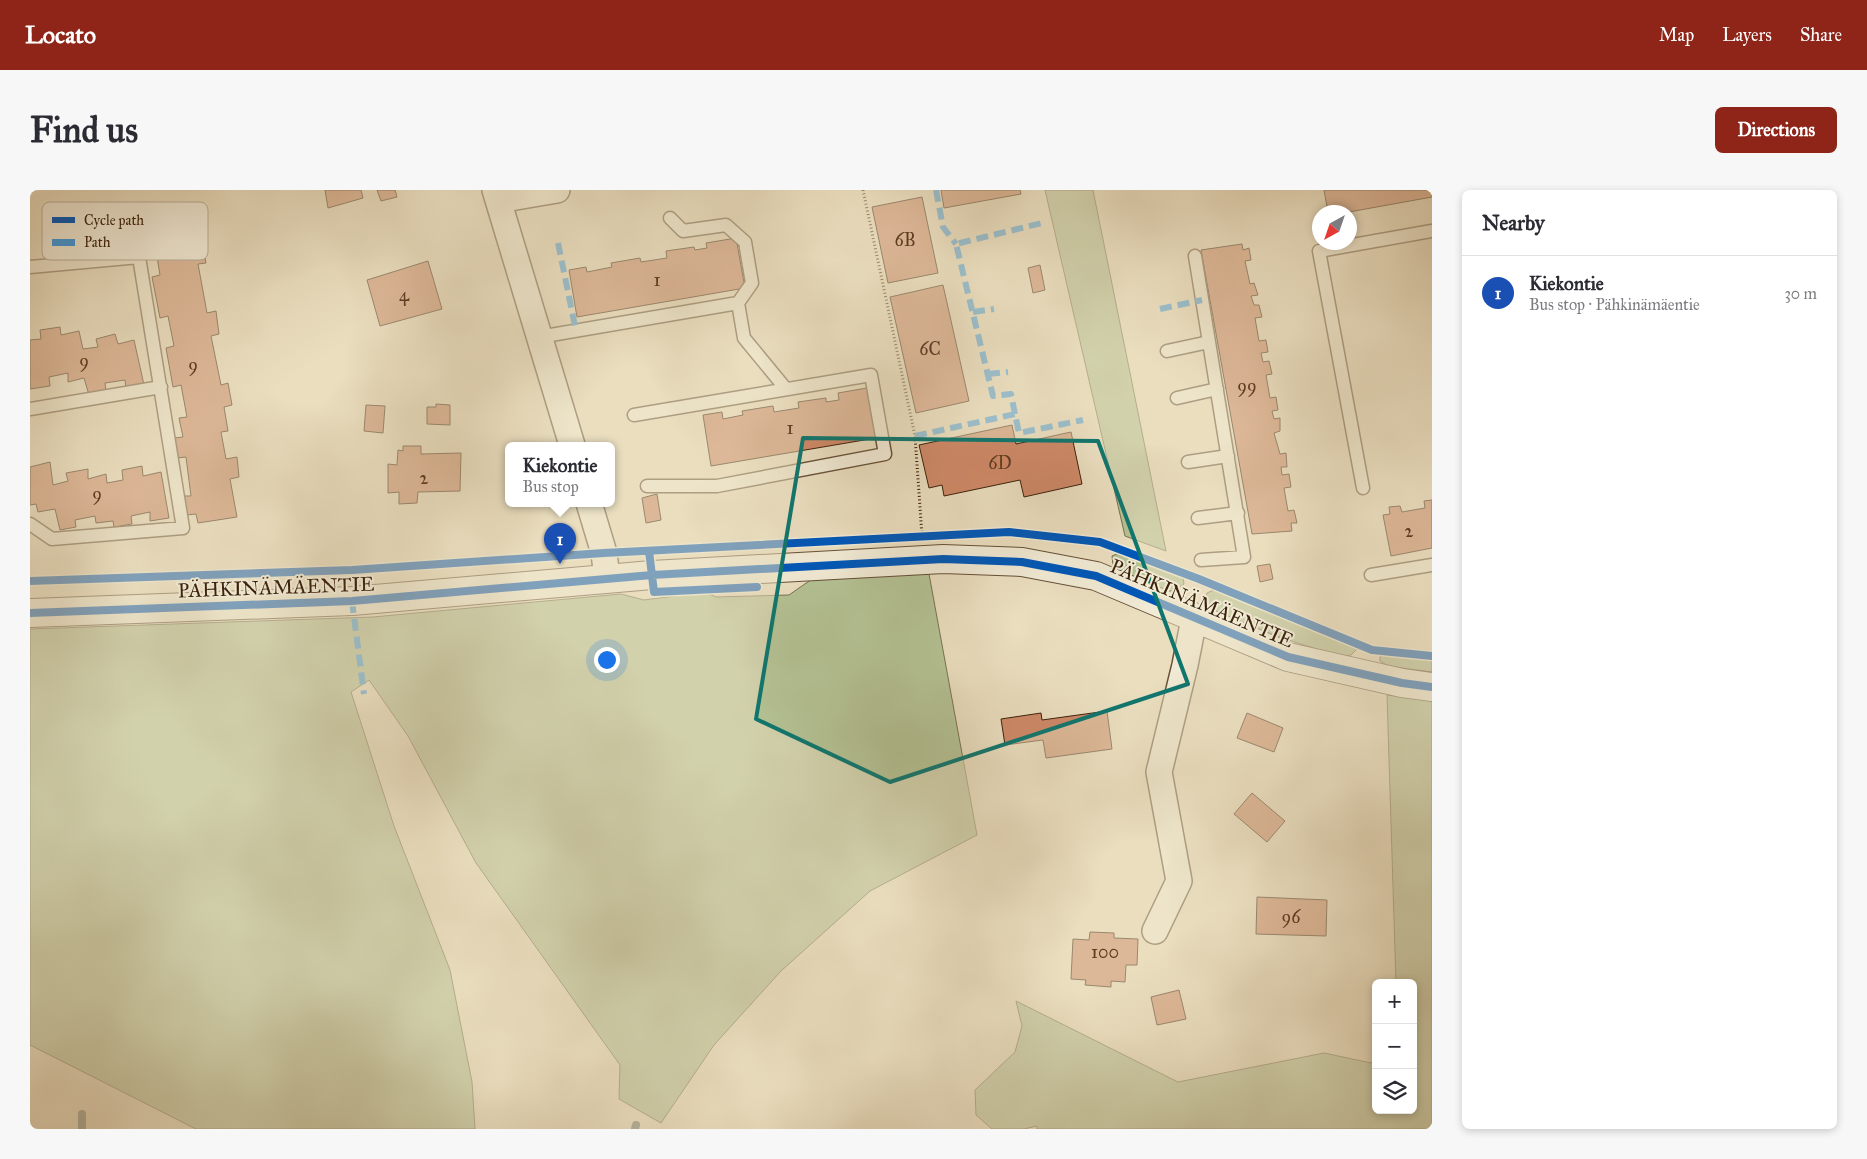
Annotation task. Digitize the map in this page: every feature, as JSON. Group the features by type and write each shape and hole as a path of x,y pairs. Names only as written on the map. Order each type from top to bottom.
{"street":[{"path":"557,190 497,195 571,442"},
{"path":"590,507 604,553 606,578"},
{"name":"PÄHKINÄMÄENTIE","path":"30,613 352,602 606,578 943,559 1022,562 1096,576 1288,658 1402,683 1432,686"},
{"path":"1155,931 1179,881 1160,772 1194,619"}],"lane":[{"path":"670,218 683,231 726,226 745,242 752,283 738,303 744,338 786,390"},
{"path":"1363,488 1319,251 1432,230"},
{"path":"1195,256 1244,557 1201,560"},
{"path":"30,267 106,260"},
{"path":"30,524 52,539 183,528 140,260"},
{"path":"539,338 738,303"},
{"path":"1168,350 1209,342"},
{"path":"634,415 871,375 885,454 717,486 647,486"},
{"path":"30,409 161,387"},
{"path":"1176,398 1217,389"},
{"path":"1188,462 1228,456"},
{"path":"1198,518 1238,513"},
{"path":"1371,575 1432,565"}],"path":[{"path":"863,190 915,436 922,536"},
{"path":"912,537 932,536"}],"highlighted area":[{"path":"803,438 1098,441 1188,684 890,782 756,719"}],"green space":[{"path":"1045,190 1093,190 1166,551 1125,536"},
{"path":"1117,554 1147,563 1183,578 1184,584 1176,590 1165,591 1118,571 1113,565 1112,556"},
{"path":"929,574 977,835 870,891 781,971 714,1045 661,1123 619,1099 620,1065 476,863 408,736 369,680 351,692 394,826 450,970 472,1082 475,1129 196,1129 30,1045 30,629 373,617 621,594 644,600 705,592 716,597 789,595 812,579"},
{"path":"1214,590 1358,648 1351,655 1343,657 1281,638 1239,622 1218,612 1204,602 1207,593"},
{"path":"1387,654 1432,661 1432,672 1388,666 1380,661 1380,656"},
{"path":"1387,695 1432,700 1432,1129 1037,1129 1037,1126 1024,1129 992,1129 976,1115 975,1090 1015,1052 1022,1026 1016,1001 1178,1082 1324,1053 1372,1063 1372,1114 1417,1114 1417,979 1396,979"}],"building":[{"path":"325,190 361,190 363,198 328,208"},
{"path":"377,190 395,190 397,197 381,201"},
{"path":"941,190 1020,190 1021,194 944,208"},
{"path":"1324,190 1432,190 1432,197 1357,211 1357,205 1327,205"},
{"path":"922,197 938,273 888,283 872,207"},
{"path":"736,238 745,288 577,317 569,270 586,267 587,272 612,267 611,263 640,258 641,262 667,258 666,251 694,247 695,250 707,248 706,243"},
{"path":"1242,244 1243,250 1249,248 1251,260 1245,261 1250,284 1254,283 1258,295 1251,296 1254,305 1259,305 1262,317 1255,318 1259,341 1266,340 1268,352 1261,353 1263,362 1269,361 1272,374 1266,375 1270,398 1276,397 1278,410 1272,411 1274,419 1280,418 1280,431 1274,433 1280,454 1286,453 1287,467 1281,467 1282,475 1289,474 1291,487 1284,488 1288,511 1294,510 1297,523 1291,523 1292,531 1252,534 1201,250"},
{"path":"158,260 205,260 206,263 198,264 207,313 216,311 219,334 211,336 221,385 228,383 232,405 224,407 228,431 221,432 226,459 237,457 239,477 230,479 237,517 198,523 196,514 187,515 184,496 191,496 186,457 177,458 174,438 183,437 179,418 187,417 181,385 173,387 166,348 174,346 168,316 160,318 152,277 160,275"},
{"path":"428,261 442,309 380,326 367,280"},
{"path":"1040,265 1045,290 1033,293 1028,268"},
{"path":"943,285 969,401 916,413 890,297"},
{"path":"60,327 61,335 79,331 83,349 98,347 96,339 115,334 118,344 134,340 144,385 126,389 125,380 105,383 106,392 89,395 84,378 68,382 68,373 49,377 50,386 30,389 30,340 41,339 40,330"},
{"path":"867,388 876,438 711,466 703,415 722,412 723,419 743,415 742,411 773,406 774,412 799,408 798,402 826,398 826,402 839,400 838,393"},
{"path":"436,404 450,405 450,425 427,424 427,407 436,407"},
{"path":"366,405 385,406 383,433 364,431"},
{"path":"1012,425 1016,444 1071,432 1082,484 1024,497 1020,480 944,496 942,485 929,488 919,445"},
{"path":"403,446 421,446 421,454 461,453 460,491 418,492 417,503 399,504 399,492 388,493 388,464 397,465 398,450 403,451"},
{"path":"50,462 53,485 68,481 66,473 88,469 88,479 106,474 107,483 123,480 122,470 142,466 143,476 161,472 169,518 150,521 150,512 131,516 132,524 114,527 113,521 96,523 95,516 75,520 76,527 60,530 55,509 38,512 36,504 30,505 30,467"},
{"path":"657,494 661,520 646,523 642,498"},
{"path":"1432,500 1432,548 1391,556 1383,515 1390,514 1389,507 1400,506 1402,512 1425,508 1424,501"},
{"path":"1270,564 1273,579 1260,582 1257,566"},
{"path":"1107,711 1112,749 1046,758 1043,740 1005,745 1001,719 1041,713 1042,720"},
{"path":"1247,713 1283,728 1274,752 1237,738"},
{"path":"1252,793 1285,821 1267,842 1234,814"},
{"path":"1257,897 1327,900 1326,936 1256,934"},
{"path":"1090,932 1114,933 1114,938 1138,939 1137,965 1126,965 1125,982 1111,981 1111,987 1085,985 1086,980 1071,979 1073,939 1089,940"},
{"path":"1179,990 1186,1019 1157,1025 1151,997"}],"waterway":[{"path":"82,1114 82,1129"},
{"path":"635,1129 636,1125"}],"marked path":[{"path":"936,190 943,227 956,244"},
{"path":"1015,414 1011,394 993,396 956,244 1042,223"},
{"path":"558,243 576,331"},
{"path":"1160,309 1202,300"},
{"path":"973,312 994,309"},
{"path":"988,374 1008,372"},
{"path":"915,436 1015,414 1019,433 1083,420"},
{"path":"352,601 364,694"}],"cycle path":[{"path":"30,581 352,570 604,553 1009,532 1100,542 1199,579 1372,650 1432,656"},
{"path":"649,551 654,592 757,587"},
{"path":"30,613 352,601 652,575 943,559 1022,562 1096,576 1288,657 1402,683 1432,687"}],"place":[{"name":"Kiekontie","path":"560,564"}]}
